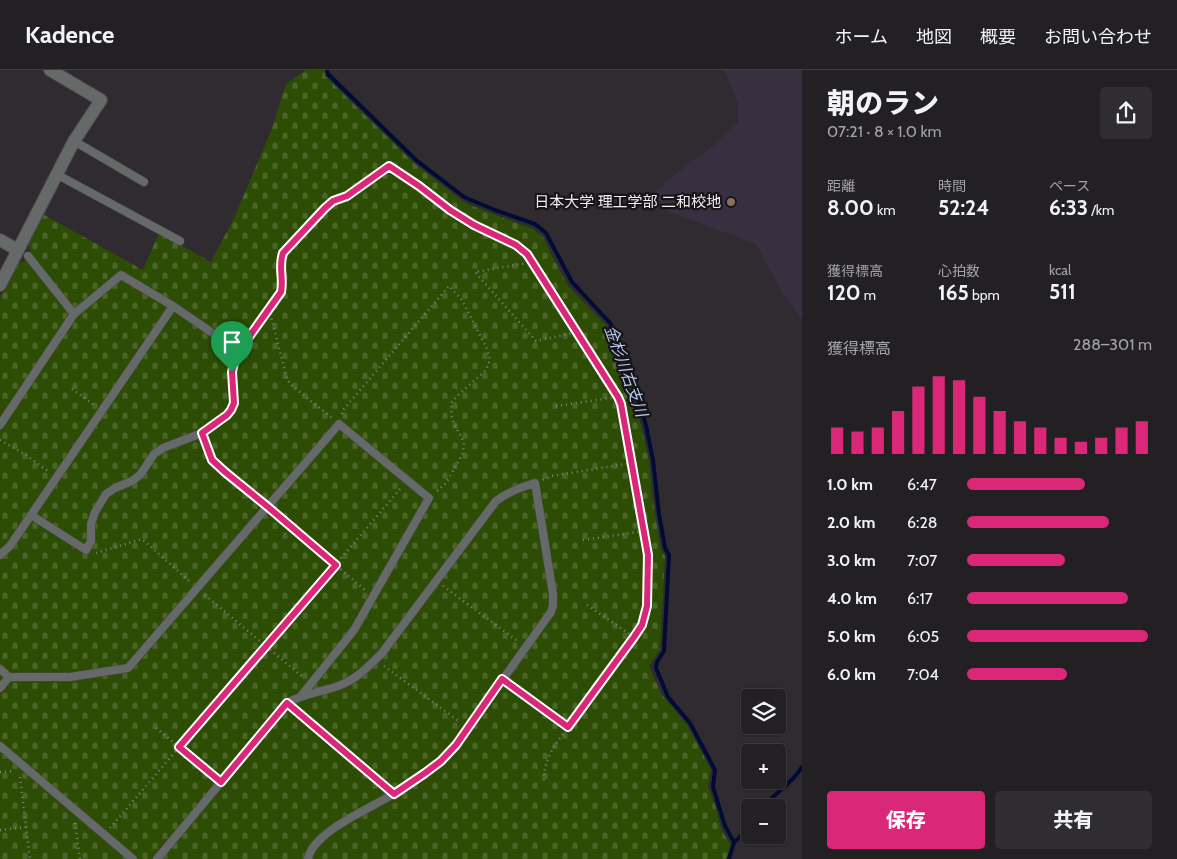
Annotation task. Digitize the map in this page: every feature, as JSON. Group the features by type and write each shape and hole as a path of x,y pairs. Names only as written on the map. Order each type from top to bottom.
{"street":[{"path":"0,285 23,253 56,174 100,100 50,70"},
{"path":"0,240 23,253"}],"lane":[{"path":"74,141 144,182"},
{"path":"56,174 180,241"},
{"path":"23,253 74,314"},
{"path":"0,425 74,314 121,275 173,306 239,351 232,372 234,403 231,410 202,433 163,448 154,454 140,475 106,494 95,512 91,524 91,541 86,550 31,515"},
{"path":"0,555 10,546 173,306"},
{"path":"0,668 9,677 70,677 128,668 340,424 430,498 354,630 301,696"},
{"path":"157,859 287,703 301,696 340,685 354,678 368,667 382,653 496,501 506,494 535,483 553,594 551,612 456,745 441,761 394,794 327,832 317,841 308,859"},
{"path":"0,688 9,677"},
{"path":"287,703 394,794"},
{"path":"0,746 133,859"}],"path":[{"path":"239,351 281,292 280,260 283,253 333,201 347,196 389,166 474,225 516,245 533,262 621,404 648,555 647,606 642,625 555,745 544,767 544,784"},
{"path":"533,262 475,272 536,342 577,332"},
{"path":"269,308 287,379 291,385 340,424 343,410 450,286 462,300 490,360 486,370 451,403 452,418 464,443 464,453 446,483 430,498"},
{"path":"72,389 102,410"},
{"path":"556,406 618,397"},
{"path":"202,433 212,460 373,597"},
{"path":"0,440 26,455 56,477"},
{"path":"535,483 551,476 632,463"},
{"path":"104,834 408,480"},
{"path":"583,540 644,531"},
{"path":"92,554 142,539 311,684"},
{"path":"441,585 526,647"},
{"path":"587,604 634,637"},
{"path":"382,665 468,728"},
{"path":"502,679 568,727"},
{"path":"156,728 221,782"},
{"path":"0,772 19,770 30,859"},
{"path":"74,808 80,859"},
{"path":"0,830 26,827"}],"shaded area":[{"name":"日本大学 理工学部 二和校地","path":"724,70 802,70 802,319 781,291 756,244 667,211 653,193 721,140 738,123 738,103"}],"green space":[{"path":"306,70 325,70 325,76 414,163 463,201 533,229 543,237 569,287 607,326 608,343 633,393 649,460 652,494 661,550 665,556 660,650 649,666 662,695 688,726 711,770 708,786 721,829 731,846 726,859 0,859 0,297 17,263 24,262 30,251 28,239 41,213 143,270 159,233 211,262 234,218 271,131 286,84"}],"waterway":[{"name":"金杉川右支川","path":"327,70 328,74 416,160 464,197 535,224 546,233 572,282 611,324 613,341 637,391 646,426 653,460 665,548 669,555 664,651 657,662 656,668 668,697 690,723 715,770 713,787 725,826 734,842"},
{"path":"771,799 802,767"},
{"name":"金杉川右支川","path":"729,859 734,842 741,835"}],"place":[{"name":"日本大学 理工学部 二和校地","path":"731,202"}],"route":[{"path":"389,166 450,210 474,225 516,245 527,254 621,404 648,555 647,606 642,625 568,727 502,679 456,745 441,761 394,794 287,703 221,782 179,747 336,565 212,460 202,433 231,410 234,403 232,372 239,351 281,292 280,260 283,253 333,201 347,196 389,166"}]}
